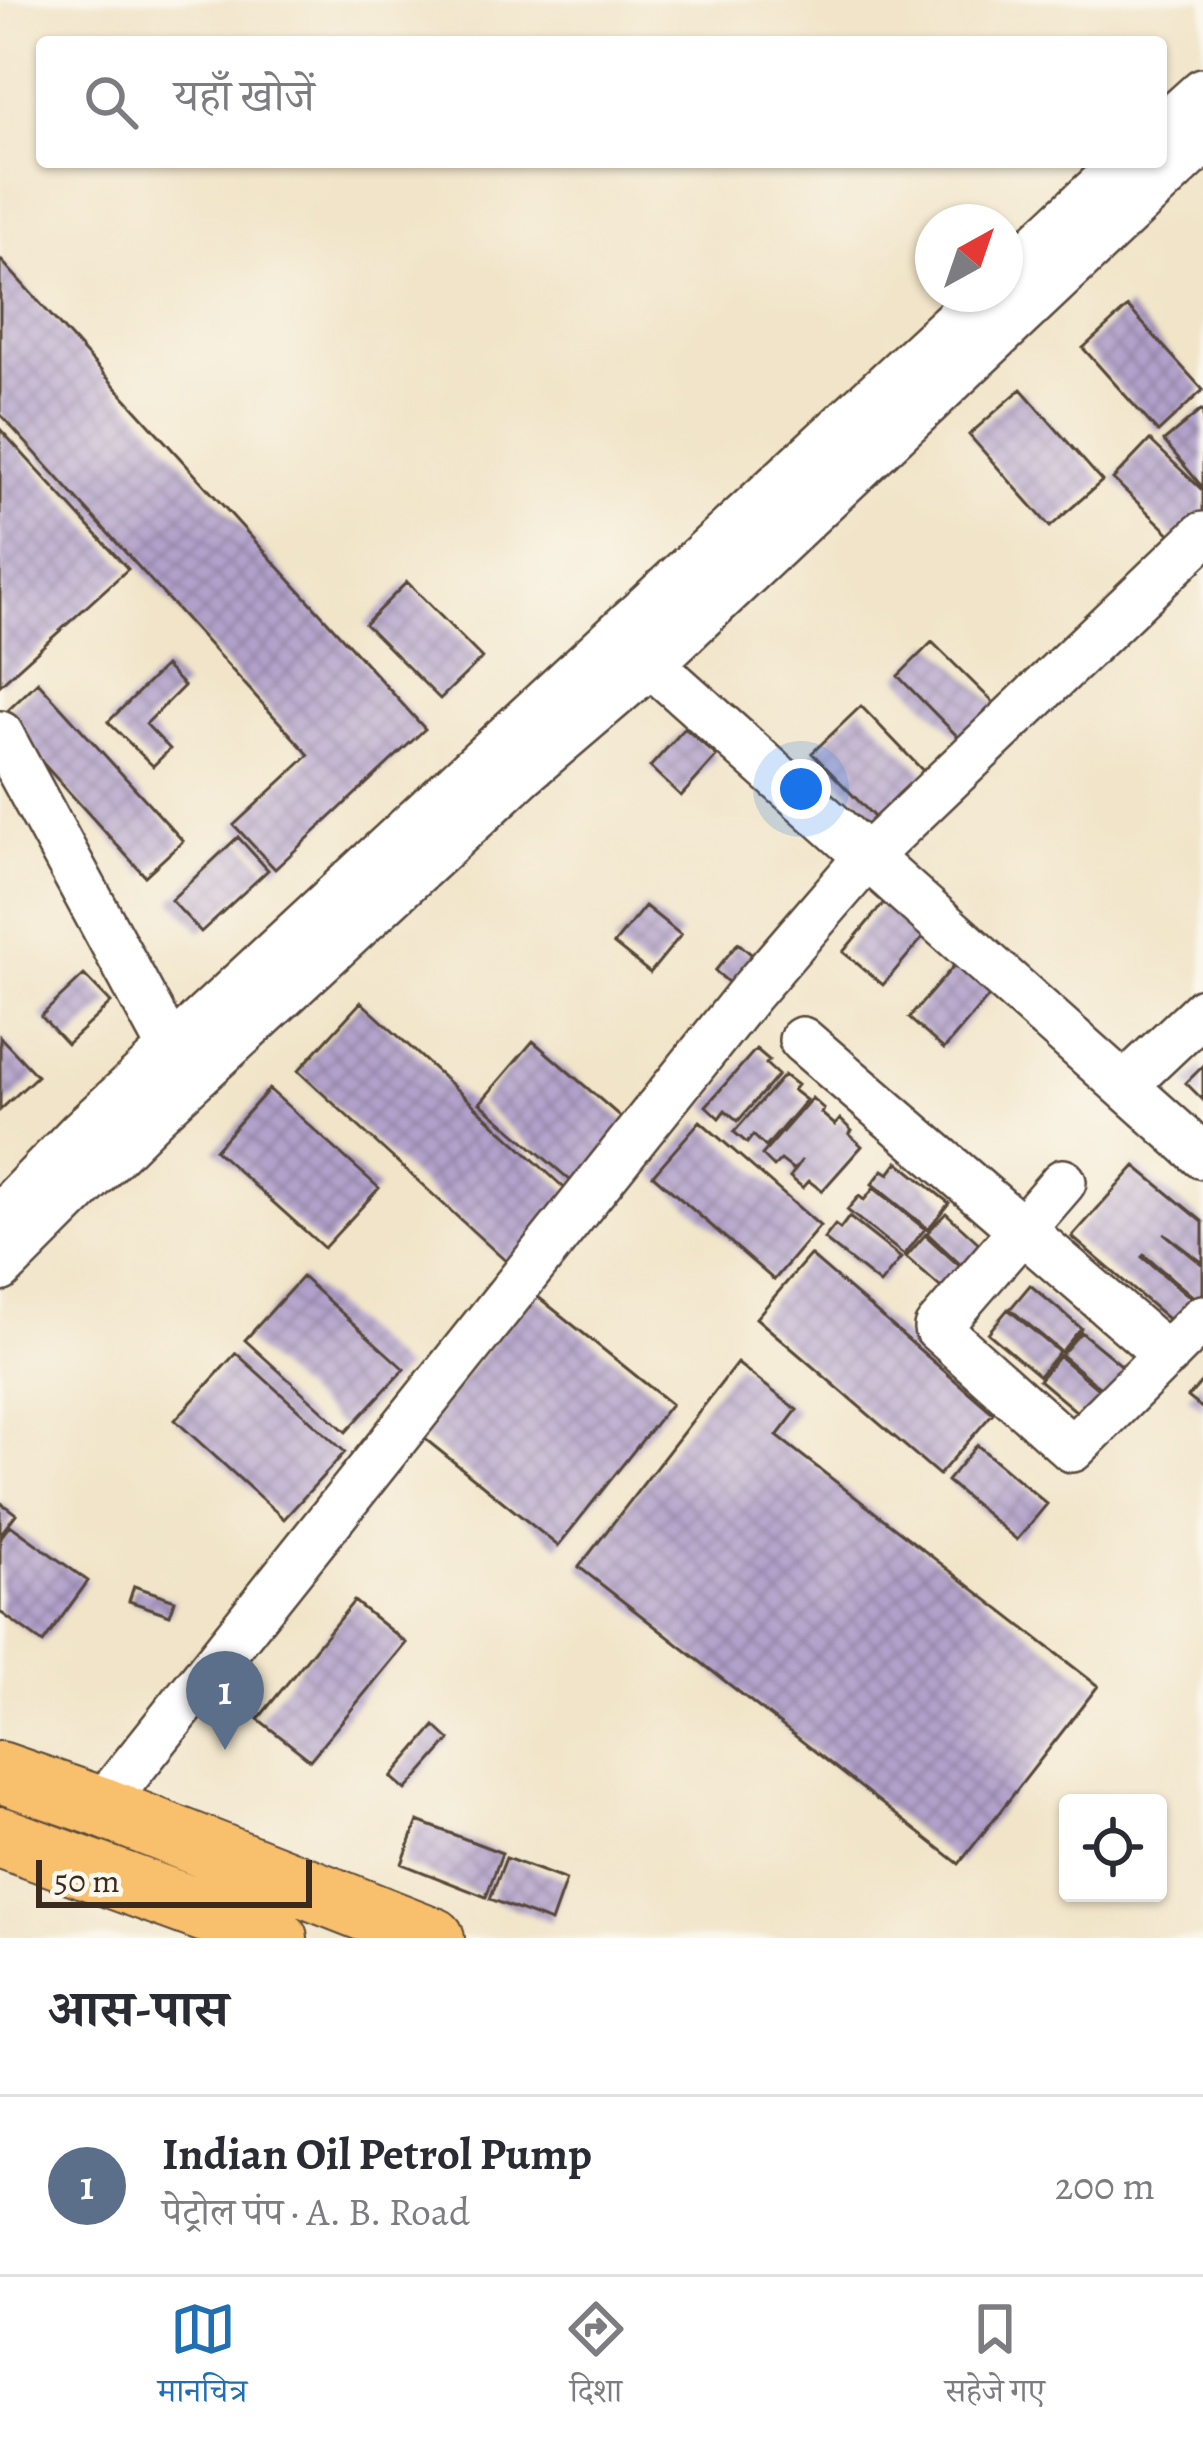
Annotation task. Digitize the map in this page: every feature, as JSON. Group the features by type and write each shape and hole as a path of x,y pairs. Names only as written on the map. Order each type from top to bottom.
{"main road":[{"path":"0,1772 434,1938"},
{"path":"0,1837 277,1938"}],"street":[{"path":"1167,146 1190,123"},
{"path":"1023,258 1120,168"},
{"path":"0,1269 171,1099 521,775 651,664 1145,168"},
{"path":"0,1216 80,1134 966,312"},
{"path":"101,1808 735,1012 868,856 1203,535"},
{"path":"651,664 1203,1156"},
{"path":"0,734 171,1049"},
{"path":"1125,1085 1203,1011"},
{"path":"802,1040 1167,1354"},
{"path":"1063,1182 937,1328 1072,1449 1203,1318"}],"building":[{"path":"0,259 425,729 275,869 234,825 309,755 0,414"},
{"path":"1128,307 1203,390 1158,432 1083,348"},
{"path":"1021,389 1102,481 1050,527 969,435"},
{"path":"1203,412 1203,488 1164,441"},
{"path":"0,429 128,569 0,685"},
{"path":"1150,440 1203,491 1203,528 1184,547 1113,479"},
{"path":"407,582 482,658 440,699 365,624"},
{"path":"932,642 1001,710 966,745 898,676"},
{"path":"165,666 184,686 146,724 170,749 153,766 108,722"},
{"path":"38,682 183,841 145,876 1,717"},
{"path":"861,706 925,773 877,820 812,753"},
{"path":"685,728 717,756 681,796 650,767"},
{"path":"238,837 268,870 201,932 171,900"},
{"path":"896,888 936,922 883,985 843,952"},
{"path":"645,906 681,935 650,973 614,944"},
{"path":"738,943 757,959 734,987 715,971"},
{"path":"958,961 997,987 944,1049 909,1018"},
{"path":"84,975 111,1003 67,1044 41,1016"},
{"path":"361,1002 573,1196 510,1265 298,1071"},
{"path":"0,1037 37,1076 0,1110"},
{"path":"533,1041 631,1126 578,1187 480,1103"},
{"path":"756,1049 778,1075 738,1121 725,1110 719,1118 706,1106"},
{"path":"1203,1066 1203,1100 1186,1083"},
{"path":"784,1075 806,1100 766,1147 753,1135 747,1143 734,1132"},
{"path":"269,1089 379,1188 324,1248 215,1150"},
{"path":"812,1098 824,1109 821,1113 835,1125 840,1119 862,1146 822,1191 809,1181 803,1188 790,1177 802,1160 794,1170 781,1160 774,1167 762,1155"},
{"path":"700,1121 820,1226 774,1280 653,1175"},
{"path":"898,1162 949,1203 928,1229 872,1184"},
{"path":"1135,1166 1203,1222 1203,1263 1164,1233 1203,1265 1203,1293 1197,1300 1142,1257 1194,1300 1174,1324 1072,1237"},
{"path":"874,1188 925,1229 904,1255 847,1210"},
{"path":"946,1213 996,1259 976,1279 927,1233"},
{"path":"849,1217 901,1258 880,1284 824,1239"},
{"path":"925,1235 976,1281 957,1302 906,1257"},
{"path":"810,1255 993,1413 939,1475 756,1318"},
{"path":"302,1277 404,1369 346,1432 245,1340"},
{"path":"1030,1285 1081,1328 1061,1352 1010,1309"},
{"path":"532,1292 671,1404 558,1546 419,1434"},
{"path":"1008,1309 1059,1352 1039,1376 988,1333"},
{"path":"1081,1332 1132,1374 1112,1398 1061,1355"},
{"path":"236,1353 345,1452 284,1519 175,1420"},
{"path":"1059,1356 1110,1399 1090,1423 1039,1380"},
{"path":"737,1363 797,1410 777,1436 1098,1686 959,1864 579,1567"},
{"path":"1203,1380 1203,1409 1188,1397"},
{"path":"977,1445 1047,1504 1017,1540 947,1481"},
{"path":"0,1502 16,1514 0,1535"},
{"path":"10,1525 88,1581 43,1643 0,1612 0,1538"},
{"path":"134,1586 175,1600 170,1615 129,1601"},
{"path":"354,1601 406,1643 310,1760 258,1719"},
{"path":"435,1726 450,1740 406,1790 391,1777"},
{"path":"418,1821 502,1853 486,1897 402,1864"},
{"path":"506,1858 566,1880 551,1922 490,1899"}],"place":[{"name":"Indian Oil Petrol Pump","path":"225,1750"}]}
